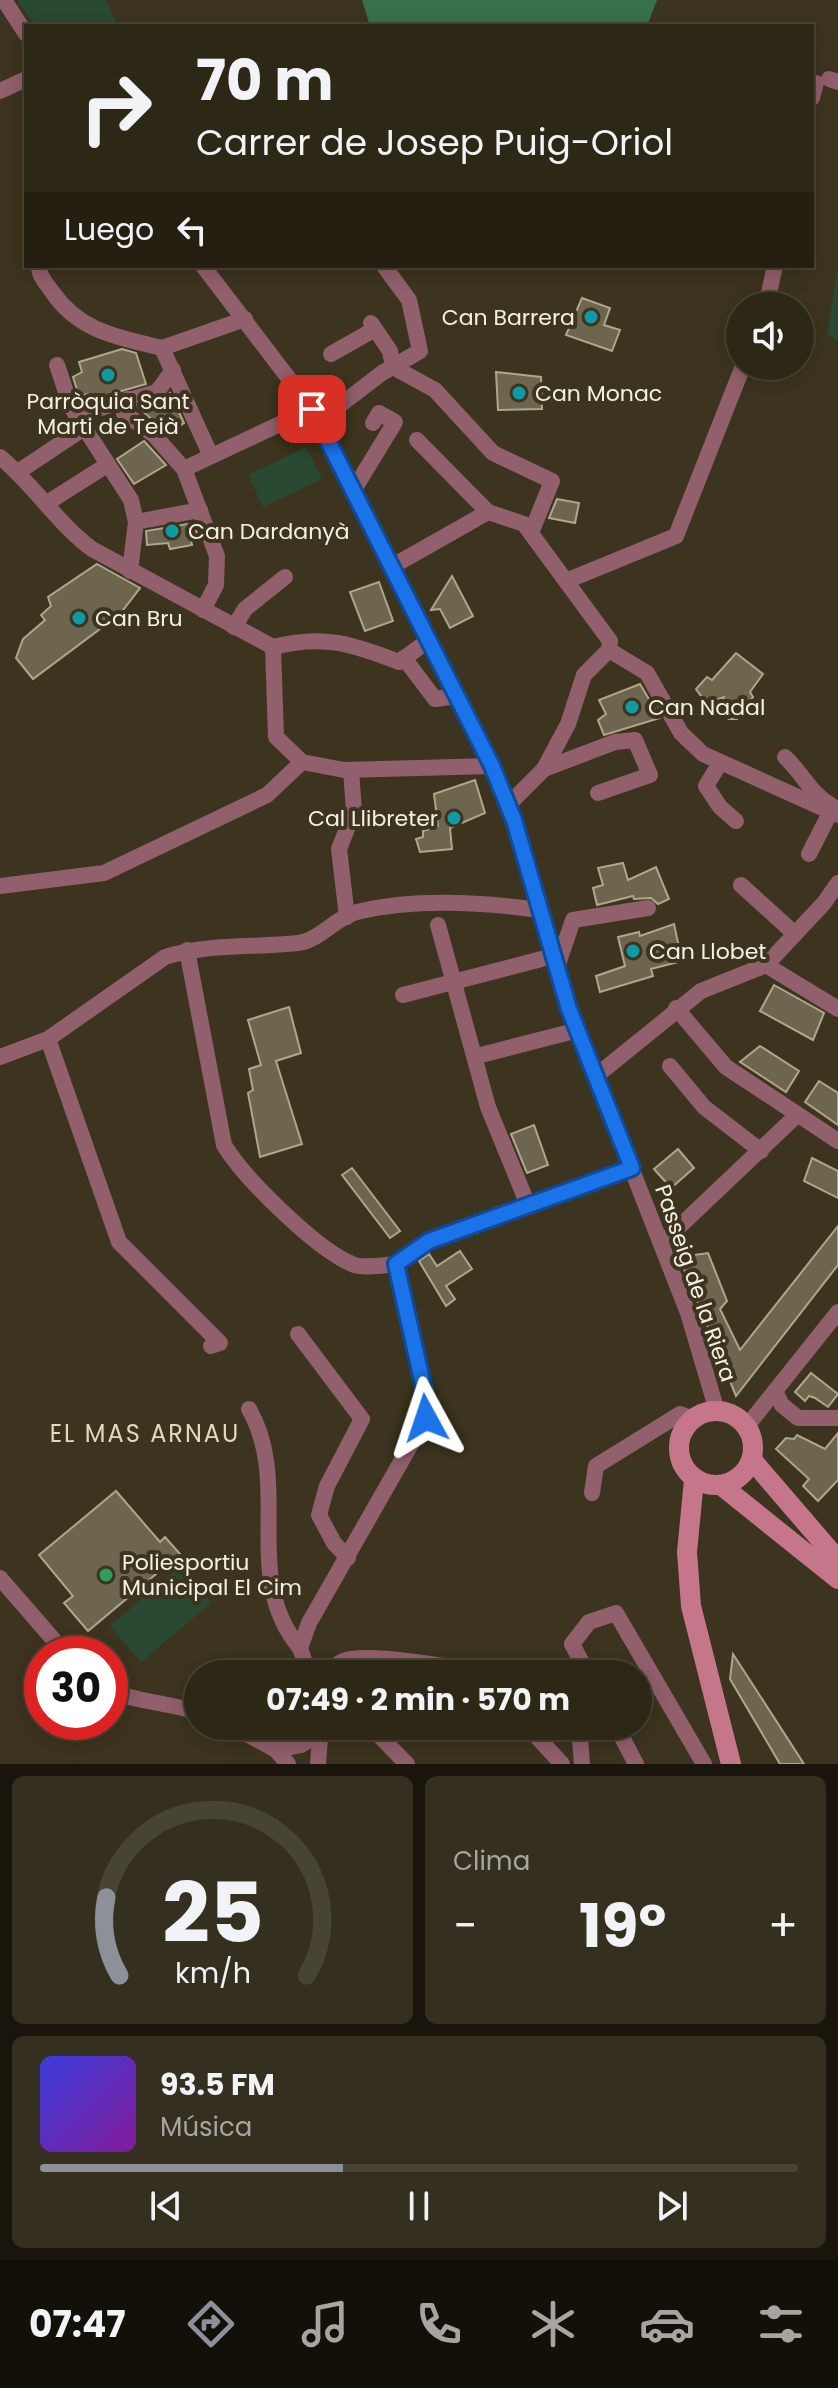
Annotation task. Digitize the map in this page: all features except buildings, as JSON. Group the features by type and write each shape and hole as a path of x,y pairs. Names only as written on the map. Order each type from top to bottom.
{"street":[{"path":"4,0 24,31"},
{"path":"0,91 24,80"},
{"path":"39,268 39,274 56,298 77,320 95,331 162,348 245,319"},
{"name":"Passeig de la Riera","path":"205,268 315,416 492,766 508,805 578,1030 688,1313 717,1411"},
{"path":"184,469 210,454 315,416 420,351 409,300 385,268"},
{"path":"769,292 775,268"},
{"path":"331,354 373,326 390,351 393,367"},
{"path":"162,348 210,454"},
{"path":"57,365 80,422 131,500 136,522 130,571"},
{"path":"393,367 435,390 493,453 552,481 531,533"},
{"path":"18,472 80,422 128,399 157,392 173,370"},
{"path":"566,581 676,536 737,380"},
{"path":"128,399 124,413 154,435 184,469 217,556 216,585 203,610"},
{"path":"353,491 395,422 379,413 373,423"},
{"path":"417,440 488,512 524,524 609,646 647,673 681,733 720,763 835,813"},
{"path":"0,457 18,472 76,537 130,571 273,647 290,643 348,642 399,662 429,640"},
{"path":"47,503 107,465"},
{"path":"136,522 200,510"},
{"path":"391,567 488,512"},
{"path":"234,627 245,609 285,577"},
{"path":"508,805 544,769 568,724 584,675 609,646"},
{"path":"273,647 276,737 302,762 351,770 492,766"},
{"path":"404,658 435,699 457,696"},
{"path":"544,769 615,742 635,740 650,775 598,793"},
{"path":"785,757 806,777 812,794 835,813"},
{"path":"0,886 104,873 267,795 302,762"},
{"path":"720,763 706,786 720,807 736,821"},
{"path":"347,917 339,849 354,811 351,770"},
{"path":"809,854 835,813"},
{"path":"596,1076 676,1008 701,991 766,965 838,883"},
{"path":"741,885 795,934"},
{"path":"0,1057 48,1039 165,957 187,950 302,943 354,912 430,904 491,904 539,910"},
{"path":"403,995 555,962 573,920 648,908"},
{"path":"438,925 488,1107 528,1205"},
{"path":"187,950 224,1145 239,1171 316,1239 354,1265 396,1264 429,1241 632,1168"},
{"path":"766,965 838,1009"},
{"path":"676,1008 726,1067 838,1141"},
{"path":"481,1055 578,1030"},
{"path":"48,1039 119,1242 220,1343 211,1346"},
{"path":"670,1066 704,1107 761,1151"},
{"path":"661,1244 797,1115"},
{"path":"300,1648 309,1623 426,1418 424,1389 396,1264"},
{"path":"747,1426 838,1312"},
{"path":"298,1334 362,1419 327,1486 319,1515 334,1543 348,1558"},
{"path":"775,1391 782,1405 798,1418 838,1418"},
{"path":"249,1409 263,1434 271,1484 267,1560 274,1597 282,1624 300,1648 304,1660"},
{"path":"722,1486 740,1479 752,1460 753,1443 747,1426 734,1415 717,1411 693,1419 679,1439 678,1455 684,1469 694,1480 722,1486 838,1579"},
{"path":"592,1493 596,1466 680,1414 693,1419"},
{"path":"752,1460 838,1560"},
{"path":"694,1480 687,1552 691,1606 731,1764"},
{"path":"0,1578 50,1636"},
{"path":"574,1660 572,1644 589,1622 616,1613 704,1764"},
{"path":"572,1644 581,1660"},
{"path":"346,1660 369,1657 388,1660"},
{"path":"128,1698 184,1708"},
{"path":"258,1740 276,1750 287,1764"},
{"path":"276,1750 301,1745 308,1740"},
{"path":"318,1764 323,1740"},
{"path":"384,1740 407,1764"},
{"path":"540,1740 562,1764"},
{"path":"580,1740 582,1764"},
{"path":"623,1740 636,1764"}],"green space":[{"path":"17,0 106,0 117,24 34,24"},
{"path":"362,0 657,0 648,24 369,24"},
{"path":"838,266 838,341 827,335"},
{"path":"306,447 322,479 263,507 248,475"},
{"path":"179,1567 211,1603 141,1662 128,1647 128,1636 119,1636 110,1626"}],"place":[{"name":"Can Barrera","path":"591,317"},
{"name":"Parròquia Sant Marti de Teià","path":"108,375"},
{"name":"Can Monac","path":"519,393"},
{"name":"Can Dardanyà","path":"172,531"},
{"name":"Can Bru","path":"79,618"},
{"name":"Can Nadal","path":"632,707"},
{"name":"Cal Llibreter","path":"454,818"},
{"name":"Can Llobet","path":"633,951"},
{"name":"Poliesportiu Municipal El Cim","path":"106,1575"}],"district":[{"name":"EL MAS ARNAU","path":"145,1434"}],"route":[{"path":"312,409 492,766 514,820 569,1009 632,1168 429,1241 396,1264 424,1389 426,1418"}]}
